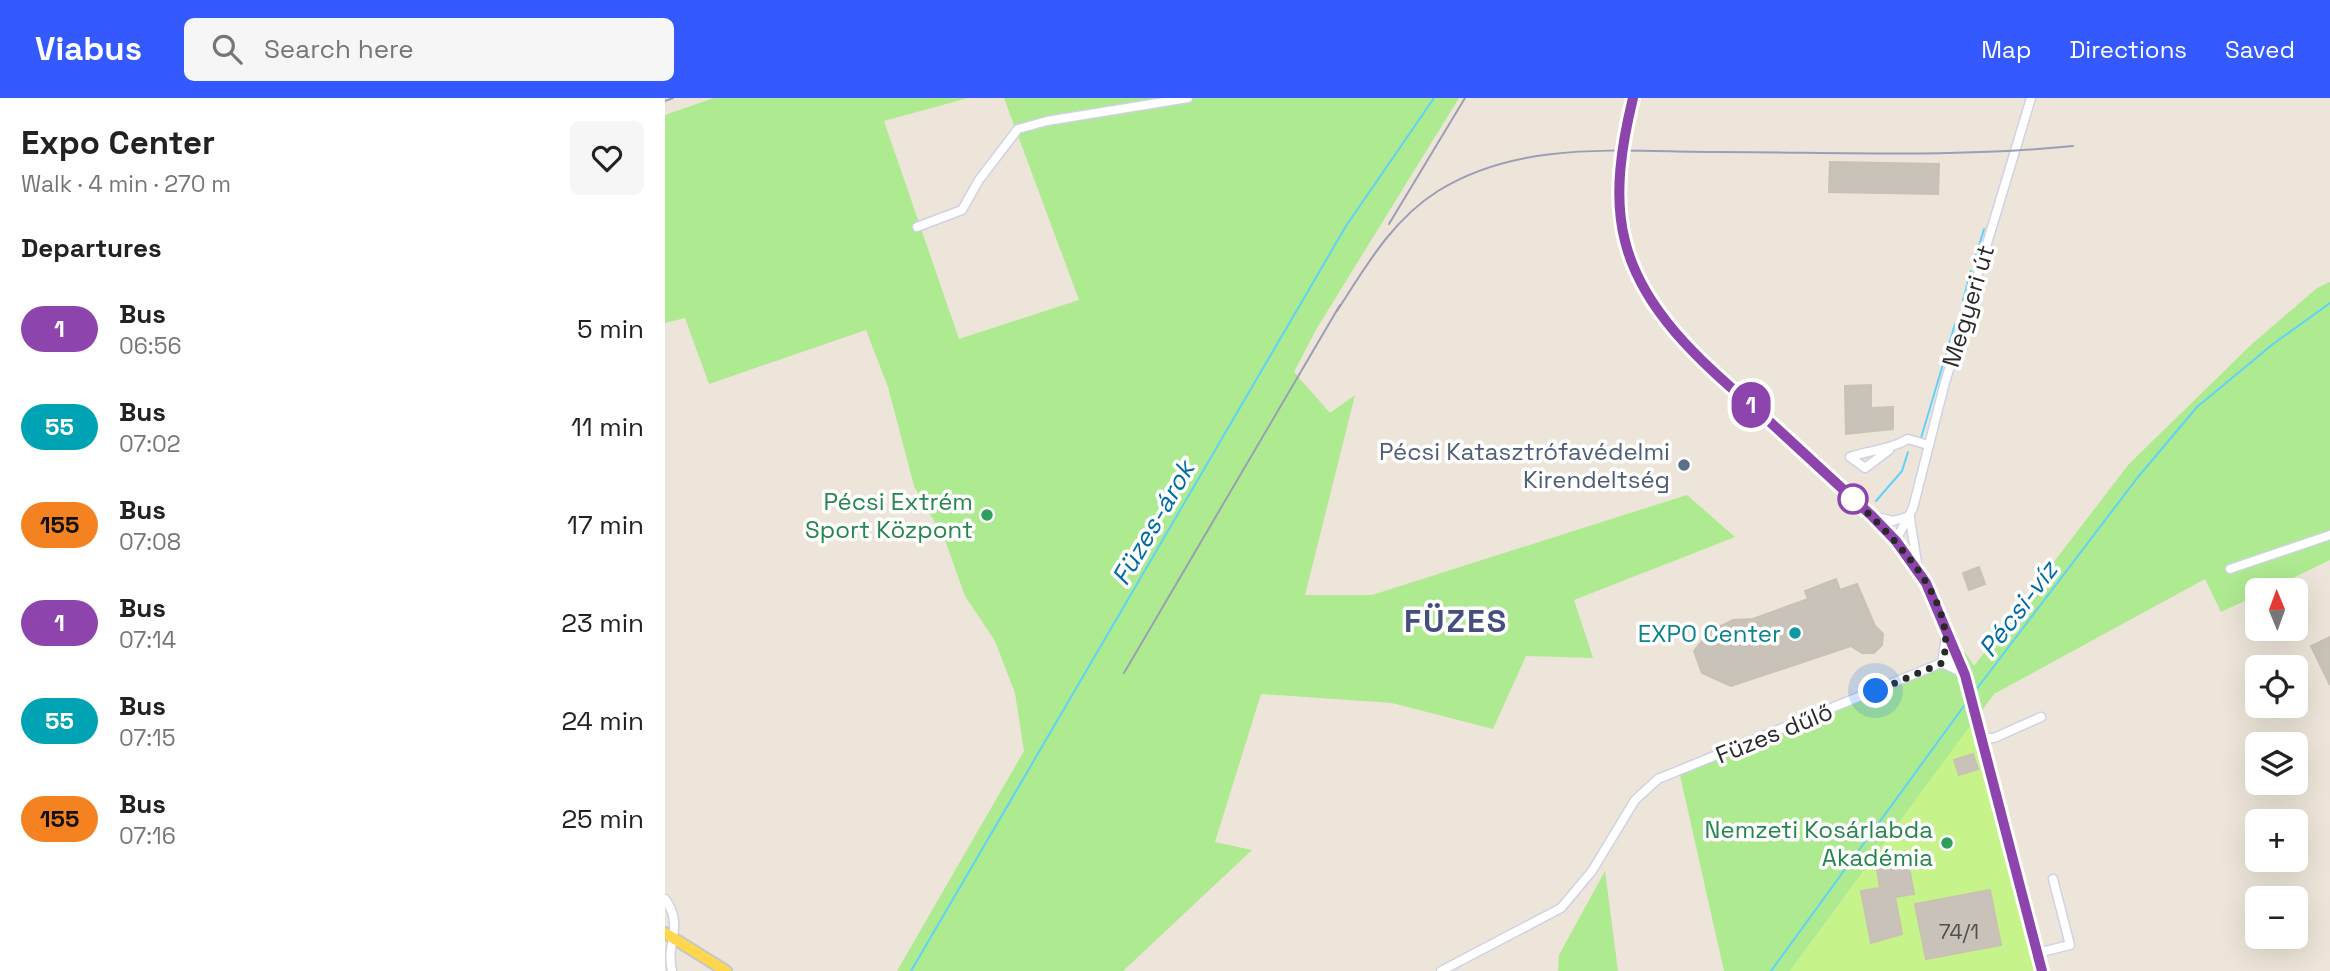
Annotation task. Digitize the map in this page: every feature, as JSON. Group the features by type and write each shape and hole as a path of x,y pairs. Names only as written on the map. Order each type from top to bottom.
{"main road":[{"path":"667,934 726,971"}],"street":[{"path":"917,227 963,209 979,180 1015,131 1047,121 1188,98"},
{"name":"Megyeri út","path":"2031,98 1928,445 1910,516 1896,541 1918,572 1965,675 2042,971"},
{"path":"1632,102 1622,159 1620,205 1625,241 1649,295 1699,358 1896,541"},
{"path":"1889,450 1908,439 1928,445"},
{"path":"1872,516 1893,521 1910,516"},
{"name":"Megyeri út","path":"1910,516 1918,572"},
{"path":"2230,569 2330,535"},
{"path":"1945,627 1946,649 1942,663 1965,675"},
{"name":"Füzes dűlő","path":"1441,971 1561,908 1592,871 1635,800 1658,779 1956,657"},
{"path":"1983,738 1994,738 2041,717"},
{"path":"2037,953 2070,945 2053,879"},
{"path":"665,899 673,910 674,920 667,934 666,950 672,971"}],"green space":[{"path":"714,98 968,98 884,121 959,339 1079,300 1004,98 1459,98 1317,328 1294,372 1330,413 1355,395 1305,595 1372,595 1687,495 1735,537 1574,600 1593,658 1526,656 1493,729 1392,703 1261,694 1215,842 1252,850 1123,971 897,971 1024,751 1015,693 995,641 965,596 945,540 914,486 888,387 866,330 709,384 685,318 665,323 665,115"},
{"path":"2330,282 2330,560 2293,578 2245,578 2245,601 2221,612 2205,579 1994,694 1790,971 1724,971 1679,771 1965,652 1974,666 2129,464 2253,343 2317,288"},
{"name":"Nemzeti Kosárlabda Akadémia","path":"1975,719 2042,971 1790,971"},
{"path":"1605,871 1618,971 1558,971 1559,955"}],"building":[{"path":"1830,162 1939,164 1938,194 1829,192"},
{"path":"1871,385 1871,408 1893,407 1893,429 1846,434 1845,386"},
{"path":"1979,567 1985,584 1969,590 1963,573"},
{"name":"EXPO Center","path":"1836,579 1840,590 1857,584 1875,626 1883,634 1882,645 1874,653 1862,653 1851,646 1731,686 1702,673 1694,651 1709,632 1733,620 1753,619 1808,599 1805,591"},
{"path":"2330,637 2330,685 2311,646"},
{"path":"1973,754 1978,769 1959,775 1954,760"},
{"path":"1906,851 1914,894 1895,897 1902,934 1871,943 1861,891 1880,888 1877,870 1896,866 1893,854"},
{"name":"Nemzeti Kosárlabda Akadémia","path":"1990,890 2001,945 1926,959 1915,904"}],"waterway":[{"name":"Füzes-árok","path":"911,971 1346,226 1434,98"},
{"path":"1974,262 1984,229"},
{"path":"1963,300 1971,271"},
{"name":"Pécsi-víz","path":"1972,695 2138,477 2197,407 2273,344 2330,303"},
{"path":"1921,438 1955,324"},
{"path":"1876,501 1902,471 1908,452"},
{"name":"Pécsi-víz","path":"1771,971 1969,699"}],"railway":[{"path":"665,101 673,98"},
{"path":"1389,224 1465,98"},
{"path":"1337,311 1381,245 1407,216 1438,191 1470,174 1504,163 1574,152 1940,153 2073,146"},
{"path":"1124,673 1340,305"}],"bus line":[{"name":"1","path":"1633,98 1625,135 1620,205 1625,241 1642,284 1672,327 1699,358 1872,516 1896,541 1926,583 1965,675 2042,971"}],"place":[{"name":"Pécsi Katasztrófavédelmi Kirendeltség","path":"1684,465"},
{"name":"Pécsi Extrém Sport Központ","path":"987,515"},
{"name":"EXPO Center","path":"1795,633"},
{"name":"Nemzeti Kosárlabda Akadémia","path":"1947,843"}],"district":[{"name":"FÜZES","path":"1456,621"}],"route":[{"path":"1853,499 1847,493 1896,541 1909,559 1926,583 1945,627 1946,649 1942,663 1876,691"}]}
